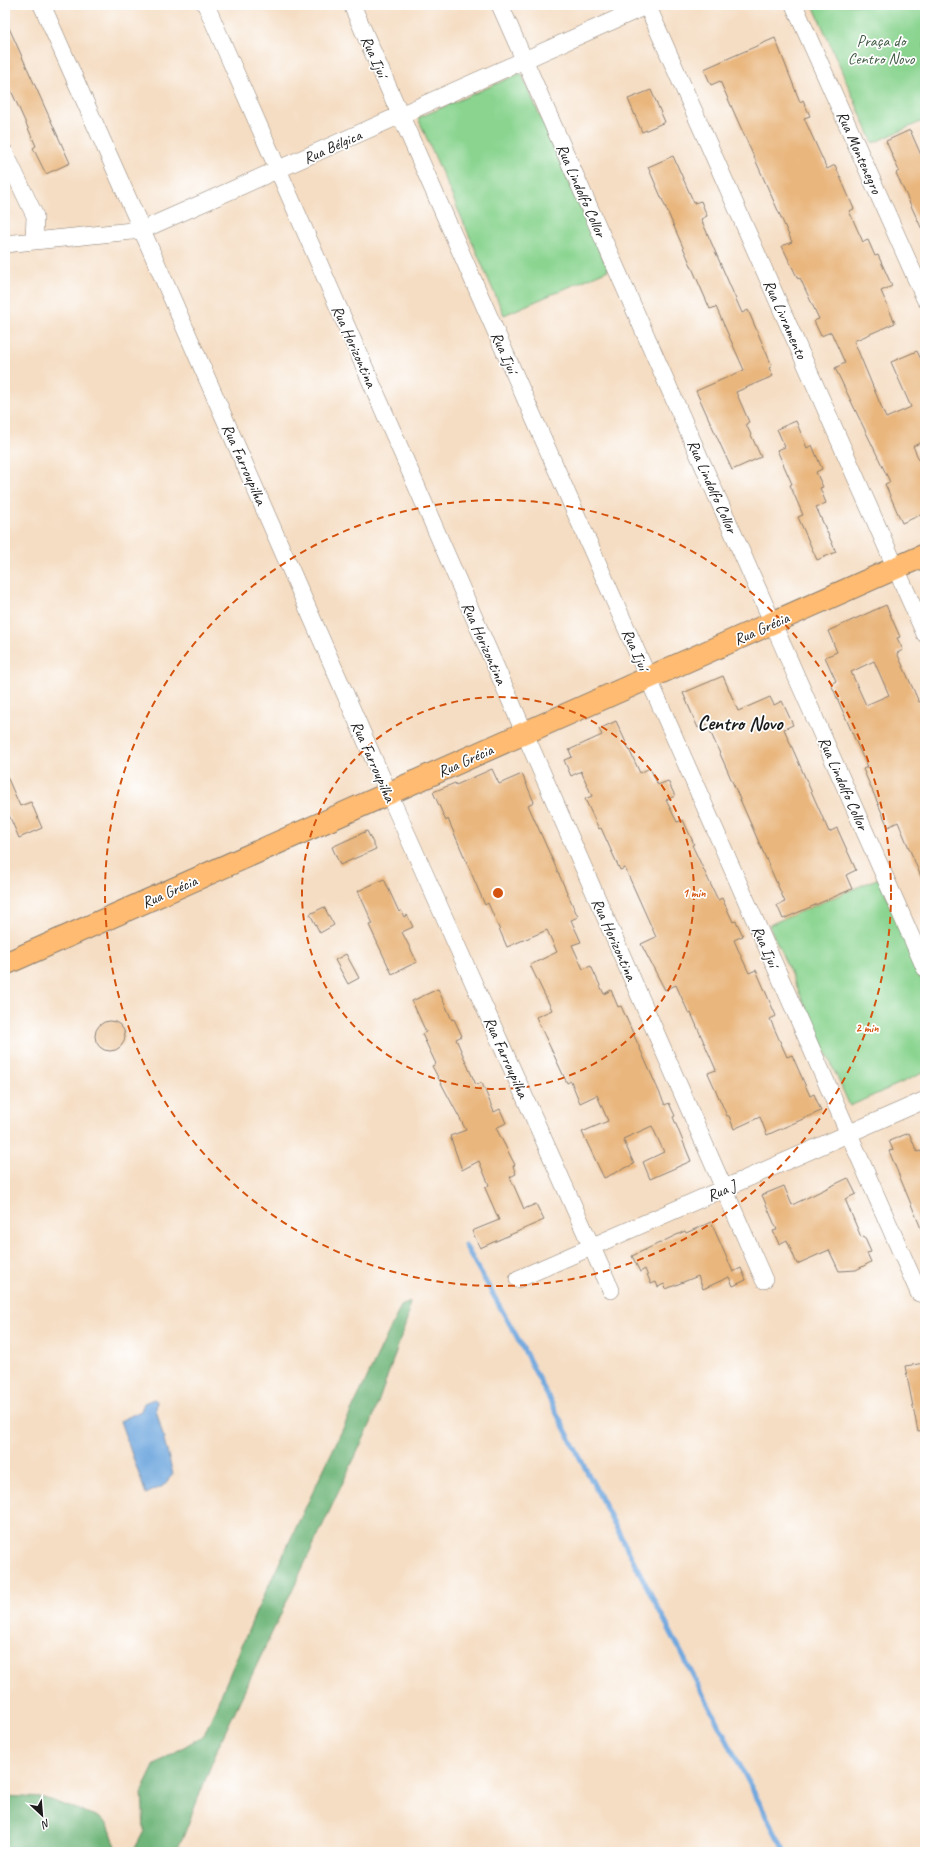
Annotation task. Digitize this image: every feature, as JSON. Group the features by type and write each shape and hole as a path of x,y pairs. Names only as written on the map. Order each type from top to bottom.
{"main road":[{"name":"Rua Grécia","path":"5,964 925,555"}],"street":[{"name":"Rua Farroupilha","path":"42,5 142,230 388,794 611,1290"},
{"name":"Rua Horizontina","path":"206,5 764,1280"},
{"name":"Rua Ijuí","path":"352,5 849,1134 922,1294"},
{"name":"Rua Lindolfo Collor","path":"500,5 925,968"},
{"name":"Rua Bélgica","path":"5,244 142,230 648,5"},
{"name":"Rua Livramento","path":"648,5 925,634"},
{"name":"Rua Montenegro","path":"794,5 925,299"},
{"path":"5,153 34,216 34,241"},
{"name":"Rua J","path":"518,1280 925,1100"}],"green space":[{"name":"Praça do Centro Novo","path":"813,5 924,5 925,120 873,143"},
{"path":"521,73 608,270 504,315 418,118"},
{"path":"879,878 925,987 925,1072 850,1106 769,925"},
{"path":"410,1302 407,1320 371,1423 218,1747 182,1840 175,1852 133,1852 144,1831 142,1791 155,1764 204,1735 256,1612 401,1306"},
{"path":"5,1796 44,1798 96,1816 108,1824 118,1852 5,1852"}],"water":[{"path":"154,1399 157,1401 156,1409 173,1474 163,1486 146,1494 120,1421 141,1411 144,1403"}],"building":[{"path":"5,19 70,163 46,174 33,148 36,146 5,77"},
{"path":"775,38 800,102 803,100 810,116 804,118 827,169 835,165 854,209 849,211 863,242 868,240 875,256 878,255 892,286 881,291 895,323 854,341 886,418 911,407 891,362 917,351 925,368 925,441 913,446 925,474 925,513 902,523 885,484 890,482 835,368 845,363 831,332 821,336 814,321 819,319 800,278 798,279 782,246 792,242 720,81 711,85 704,69"},
{"path":"651,90 665,122 642,132 628,99"},
{"path":"910,130 925,164 925,236 896,173 899,171 886,141"},
{"path":"673,156 694,203 701,201 707,216 701,219 742,313 748,310 772,366 769,368 773,376 736,392 749,422 746,424 761,457 732,470 696,391 744,370 716,307 710,309 648,167"},
{"path":"796,421 807,448 812,445 822,469 816,472 823,487 820,488 826,503 816,507 836,552 817,560 798,517 803,515 790,485 792,484 777,450 785,447 777,429"},
{"path":"886,605 900,637 897,638 903,650 897,653 919,702 925,700 925,886 898,822 888,827 863,769 867,767 831,684 836,681 825,657 837,652 828,631","holes":["874,661 889,695 866,705 851,672"]},
{"path":"723,676 738,711 770,697 774,705 782,701 793,725 784,729 829,832 837,828 856,870 846,875 852,889 783,919 777,905 785,902 707,724 698,728 683,693"},
{"path":"616,721 640,773 650,768 658,785 668,781 675,796 666,800 677,822 683,820 694,844 692,845 718,900 722,898 733,922 736,921 743,936 734,940 741,956 749,973 756,970 776,1016 770,1019 787,1057 792,1055 810,1096 814,1094 821,1111 767,1135 760,1117 734,1129 708,1073 716,1070 691,1013 689,1014 676,985 665,990 641,944 656,937 625,868 620,870 601,828 599,829 585,799 592,796 581,771 571,776 564,760 572,757 569,750 602,735 599,729"},
{"path":"492,769 499,784 522,774 534,802 528,805 578,917 571,920 581,942 572,945 583,969 591,966 604,994 611,990 618,1007 621,1006 665,1105 669,1103 675,1116 673,1117 691,1161 650,1179 643,1162 664,1152 652,1126 623,1139 634,1164 604,1178 582,1132 608,1121 597,1095 580,1103 571,1081 567,1083 536,1017 552,1010 530,965 557,952 547,930 507,947 488,903 485,905 448,819 446,821 433,792 455,783 456,785"},
{"path":"5,772 20,806 31,802 42,828 19,838 5,806"},
{"path":"367,831 376,849 340,865 332,847"},
{"path":"384,879 399,912 401,910 404,917 407,915 413,927 402,932 417,962 392,974 369,925 373,924 358,891"},
{"path":"324,907 334,925 320,933 310,914"},
{"path":"346,954 359,978 348,984 335,960"},
{"path":"438,989 452,1020 454,1019 462,1036 456,1039 476,1085 482,1083 494,1112 500,1109 506,1123 496,1128 515,1165 513,1166 516,1174 510,1177 524,1209 536,1204 544,1220 480,1248 472,1231 499,1220 485,1188 489,1185 479,1161 462,1170 450,1136 466,1130 432,1066 436,1064 422,1034 426,1032 412,1001"},
{"path":"110,1021 121,1025 125,1036 121,1047 110,1051 99,1047 95,1036 99,1025"},
{"path":"909,1133 917,1152 921,1151 925,1159 925,1238 889,1151 893,1150 889,1141"},
{"path":"848,1178 856,1194 845,1199 861,1237 864,1236 871,1252 867,1253 871,1262 856,1270 839,1271 829,1250 797,1264 787,1240 779,1244 773,1231 777,1230 762,1195 784,1186 792,1205"},
{"path":"711,1222 733,1272 741,1268 746,1280 733,1286 729,1277 703,1289 698,1276 666,1289 664,1284 658,1287 656,1282 651,1284 645,1269 640,1272 632,1256 685,1231 686,1233"},
{"path":"925,1363 925,1431 918,1432 905,1366"}],"waterway":[{"path":"465,1245 517,1337 785,1852"}],"district":[{"name":"Centro Novo","path":"740,723"}]}
